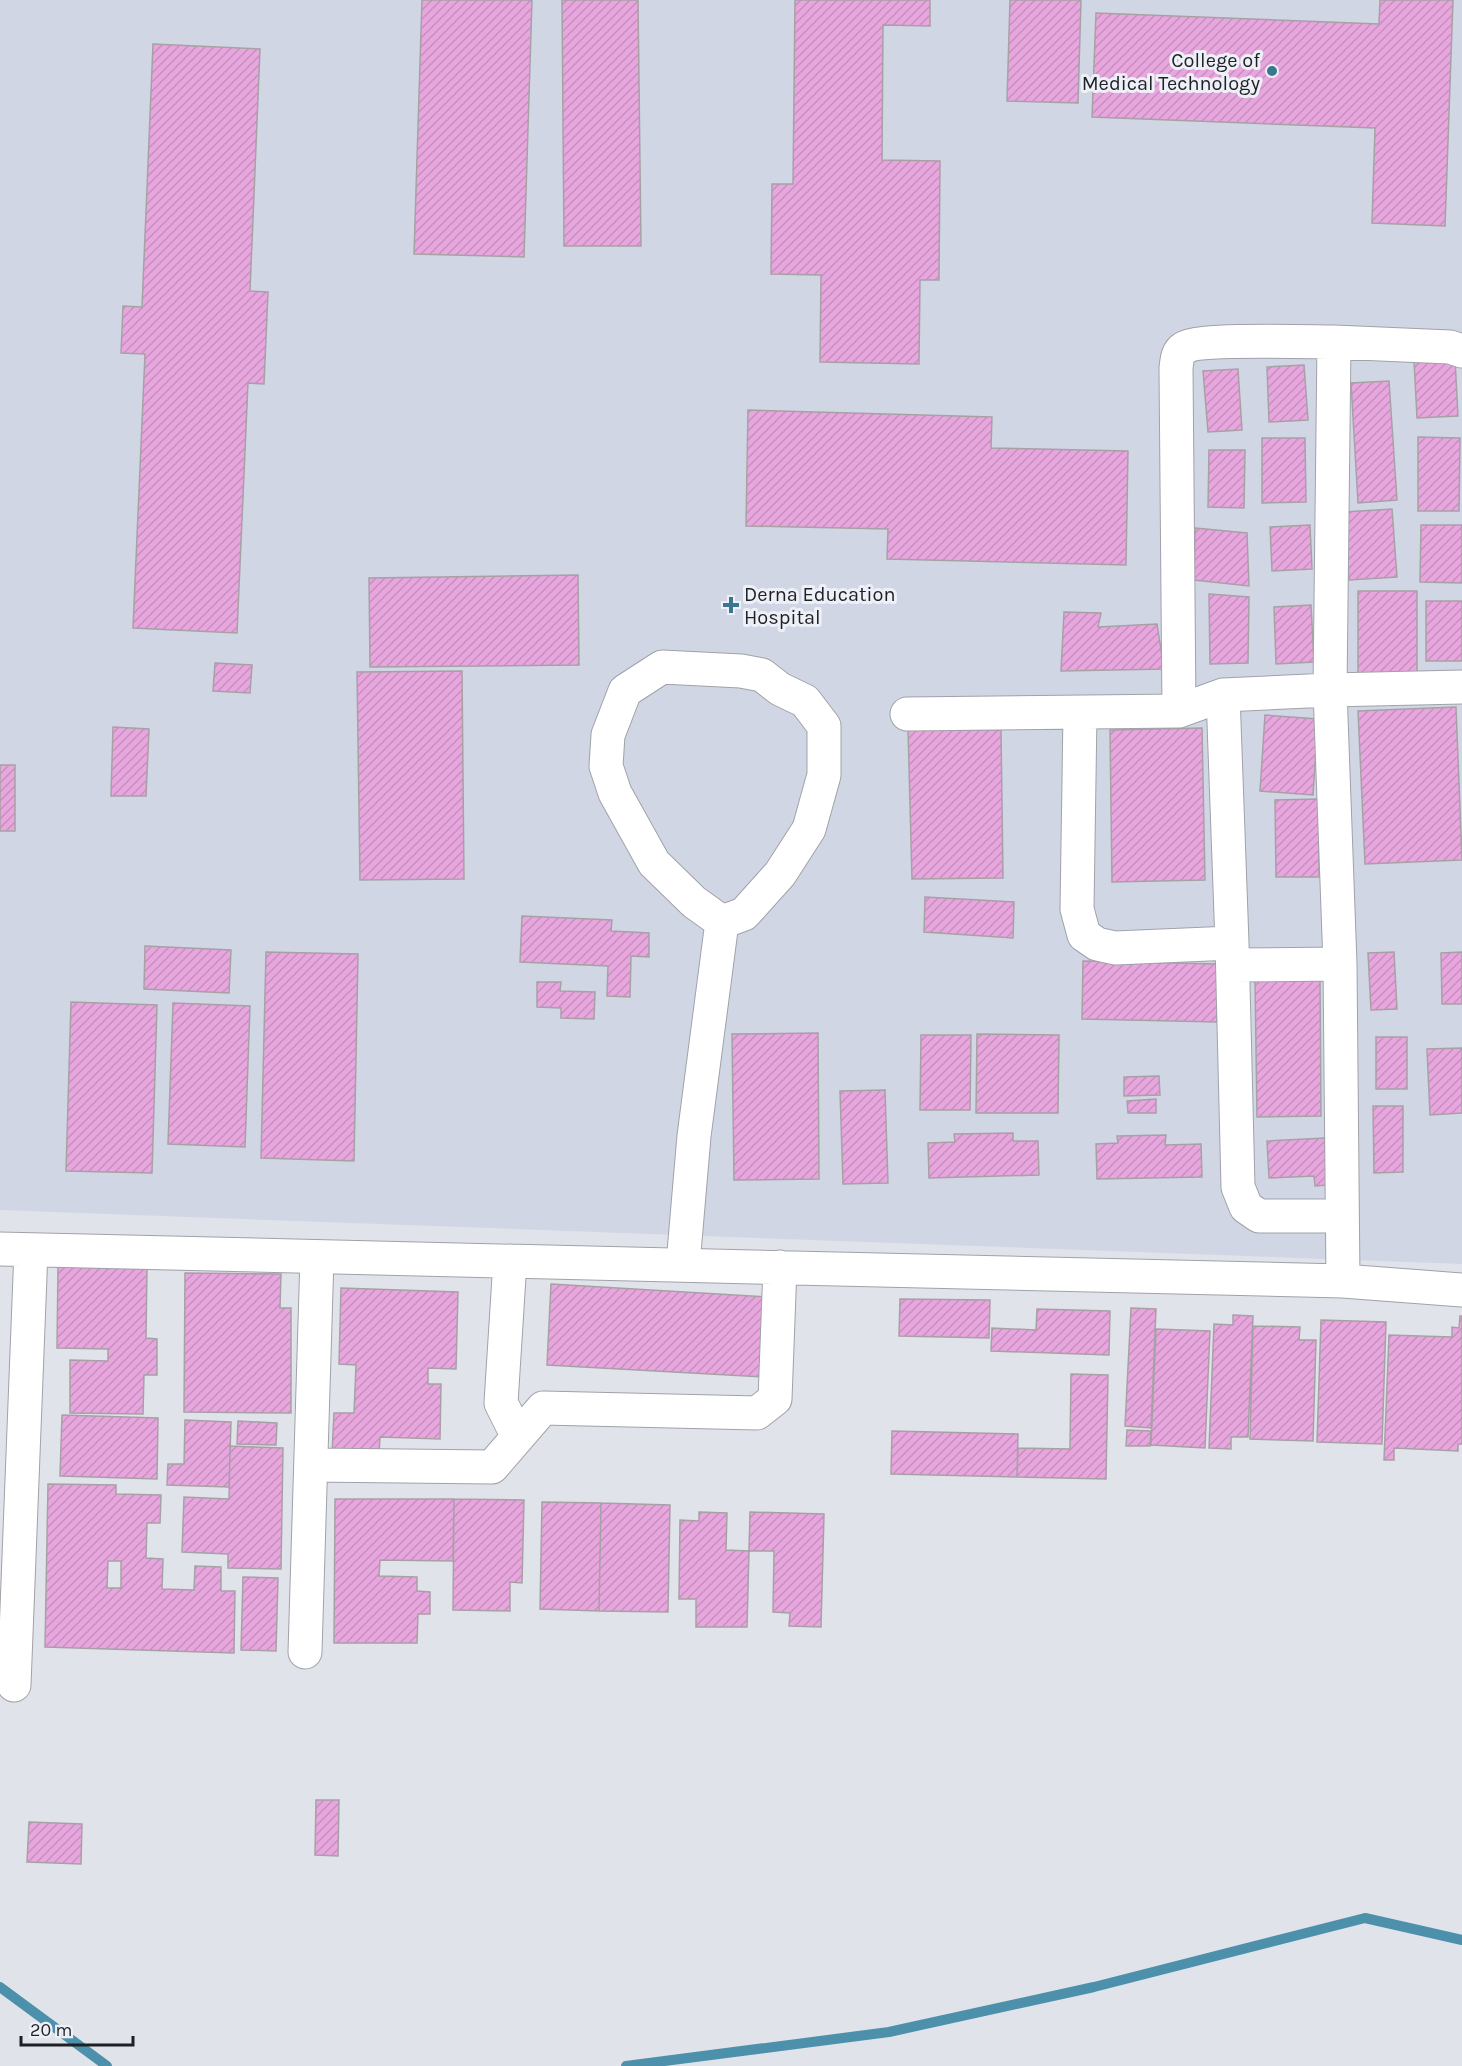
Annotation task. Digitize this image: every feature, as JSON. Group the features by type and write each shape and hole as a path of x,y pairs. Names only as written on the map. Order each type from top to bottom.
{"street":[{"path":"1334,342 1330,690 1340,964 1343,1281"},
{"path":"1179,711 1176,368 1179,354 1185,347 1209,343 1334,342 1450,347 1462,351"},
{"path":"662,667 741,671 762,675 780,689 805,701 824,726 824,776 809,829 780,874 744,914 722,922 694,902 654,863 615,794 606,766 608,735 625,690 662,667"},
{"path":"906,714 1179,711 1223,695 1462,687"},
{"path":"1223,695 1233,954 1238,1187 1246,1207 1259,1216 1342,1216"},
{"path":"1080,713 1077,909 1084,935 1097,944 1115,948 1233,954 1340,964"},
{"path":"682,1264 694,1136 722,922"},
{"path":"14,1685 16,1249 1343,1281 1462,1290"},
{"path":"306,1653 317,1257"},
{"path":"510,1261 501,1403 518,1437"},
{"path":"312,1465 492,1467 543,1408 757,1413 775,1399 780,1267"}],"shaded area":[{"name":"Derna Education Hospital","path":"0,0 1462,0 1462,1264 0,1210"}],"building":[{"path":"422,0 532,0 524,257 414,254"},
{"path":"562,0 638,0 641,246 564,246"},
{"path":"795,0 930,0 930,26 883,25 882,160 940,161 939,280 920,280 919,364 820,362 821,275 771,274 772,184 793,184"},
{"path":"1010,0 1081,0 1078,103 1007,101"},
{"name":"College of Medical Technology","path":"1380,0 1453,0 1445,226 1372,223 1375,128 1092,117 1096,13 1379,24"},
{"path":"153,44 260,49 250,291 268,292 264,384 248,383 237,633 133,628 145,354 121,353 123,306 142,307"},
{"path":"1455,359 1458,416 1417,418 1414,361"},
{"path":"1304,365 1308,420 1269,422 1267,367"},
{"path":"1238,369 1242,430 1208,432 1203,371"},
{"path":"1389,381 1397,500 1358,503 1351,383"},
{"path":"748,410 992,417 991,448 1128,451 1126,565 887,559 888,529 746,526"},
{"path":"1418,437 1460,438 1459,511 1418,511"},
{"path":"1262,438 1305,438 1306,502 1262,503"},
{"path":"1209,450 1245,450 1244,508 1208,507"},
{"path":"1392,509 1397,577 1349,580 1344,512"},
{"path":"1310,525 1312,569 1272,571 1270,527"},
{"path":"1421,525 1462,525 1462,583 1420,582"},
{"path":"1195,528 1247,533 1249,586 1194,580"},
{"path":"578,575 579,665 370,667 369,578"},
{"path":"1358,591 1417,591 1417,675 1358,674"},
{"path":"1209,594 1249,597 1248,663 1210,664"},
{"path":"1426,601 1462,601 1462,661 1426,661"},
{"path":"1311,605 1314,662 1276,664 1274,607"},
{"path":"1064,612 1101,613 1098,627 1157,624 1164,669 1061,671"},
{"path":"215,663 252,665 250,693 213,691"},
{"path":"462,671 464,879 360,880 357,672"},
{"path":"1456,707 1462,860 1365,864 1358,711"},
{"path":"1265,715 1318,719 1313,795 1260,791"},
{"path":"113,727 149,729 146,796 111,796"},
{"path":"1202,728 1205,880 1112,882 1110,730"},
{"path":"908,729 1001,730 1003,878 912,879"},
{"path":"0,765 15,765 15,831 0,831"},
{"path":"1319,799 1319,877 1276,877 1275,800"},
{"path":"925,897 1014,902 1013,938 924,932"},
{"path":"522,916 612,920 611,931 649,933 649,957 631,956 630,997 607,996 608,966 520,962"},
{"path":"145,946 231,950 229,993 144,989"},
{"path":"266,952 358,954 354,1161 261,1158"},
{"path":"1394,952 1397,1009 1371,1010 1368,953"},
{"path":"1462,952 1462,1004 1442,1004 1441,953"},
{"path":"1083,961 1218,964 1217,1022 1082,1019"},
{"path":"1255,980 1320,980 1321,1116 1257,1117"},
{"path":"537,982 561,982 560,991 595,992 594,1019 561,1018 561,1008 537,1007"},
{"path":"71,1002 157,1005 152,1173 66,1171"},
{"path":"173,1003 250,1006 245,1147 168,1144"},
{"path":"818,1033 819,1179 734,1180 732,1034"},
{"path":"977,1034 1059,1035 1058,1113 976,1113"},
{"path":"921,1035 971,1035 970,1110 920,1110"},
{"path":"1376,1037 1407,1037 1407,1089 1376,1089"},
{"path":"1462,1048 1462,1113 1430,1115 1427,1049"},
{"path":"1159,1076 1160,1095 1124,1096 1124,1077"},
{"path":"885,1090 888,1183 843,1184 840,1091"},
{"path":"1156,1099 1156,1113 1128,1113 1127,1101"},
{"path":"1373,1106 1403,1106 1403,1172 1374,1173"},
{"path":"1013,1133 1013,1141 1038,1141 1039,1175 929,1178 928,1143 955,1142 954,1134"},
{"path":"1166,1135 1165,1145 1201,1144 1202,1177 1097,1179 1096,1144 1118,1143 1117,1136"},
{"path":"1325,1138 1327,1185 1315,1186 1314,1176 1269,1178 1267,1141"},
{"path":"58,1267 147,1268 146,1338 157,1339 157,1375 144,1375 143,1414 70,1413 70,1360 108,1361 108,1349 57,1348"},
{"path":"185,1273 281,1274 280,1308 291,1308 291,1413 184,1412"},
{"path":"551,1284 769,1297 764,1377 547,1365"},
{"path":"341,1288 458,1292 456,1369 428,1368 428,1384 441,1384 440,1439 380,1437 379,1455 332,1453 334,1413 354,1413 356,1365 339,1364"},
{"path":"900,1299 990,1300 989,1338 899,1336"},
{"path":"1131,1308 1156,1309 1151,1428 1125,1426"},
{"path":"1037,1309 1110,1311 1109,1355 991,1351 992,1328 1036,1330"},
{"path":"1233,1315 1253,1316 1248,1437 1231,1437 1231,1449 1209,1448 1214,1324 1233,1325"},
{"path":"1460,1316 1462,1316 1462,1444 1458,1444 1458,1451 1394,1448 1394,1460 1384,1460 1389,1335 1452,1337 1452,1327 1459,1328"},
{"path":"1321,1320 1386,1322 1382,1444 1317,1442"},
{"path":"1253,1326 1300,1327 1299,1340 1316,1340 1313,1441 1250,1439"},
{"path":"1156,1329 1210,1331 1205,1448 1151,1445"},
{"path":"1071,1374 1108,1375 1106,1479 1017,1477 1018,1448 1070,1449"},
{"path":"62,1415 158,1418 157,1479 60,1476"},
{"path":"185,1420 231,1422 229,1487 167,1485 168,1464 184,1464"},
{"path":"238,1421 277,1423 276,1445 237,1444"},
{"path":"1127,1430 1151,1431 1150,1446 1126,1446"},
{"path":"892,1431 1018,1434 1017,1477 891,1474"},
{"path":"230,1446 283,1448 281,1569 228,1568 228,1554 182,1552 184,1497 229,1499"},
{"path":"48,1484 116,1485 116,1494 161,1495 160,1523 147,1523 146,1558 163,1559 162,1589 194,1590 195,1566 221,1567 221,1591 235,1591 234,1653 45,1647","holes":["108,1561 121,1561 121,1588 107,1588"]},
{"path":"335,1499 454,1499 453,1561 380,1560 379,1576 417,1577 417,1591 430,1592 430,1614 418,1614 417,1643 334,1643"},
{"path":"454,1499 524,1500 522,1583 510,1582 510,1611 453,1610"},
{"path":"542,1502 601,1503 599,1611 540,1609"},
{"path":"601,1503 670,1505 668,1612 599,1611"},
{"path":"699,1512 727,1513 726,1550 749,1551 747,1627 696,1627 696,1599 679,1599 680,1520 699,1521"},
{"path":"750,1512 824,1514 821,1627 789,1626 790,1613 773,1612 774,1551 749,1551"},
{"path":"243,1577 278,1578 276,1651 241,1650"},
{"path":"316,1800 339,1800 338,1856 315,1855"},
{"path":"29,1822 82,1824 81,1864 27,1862"}],"waterway":[{"path":"626,2066 889,2032 1094,1987 1365,1918 1462,1940"},
{"path":"0,1987 107,2066"}],"place":[{"name":"College of Medical Technology","path":"1272,71"},
{"name":"Derna Education Hospital","path":"731,605"}]}
